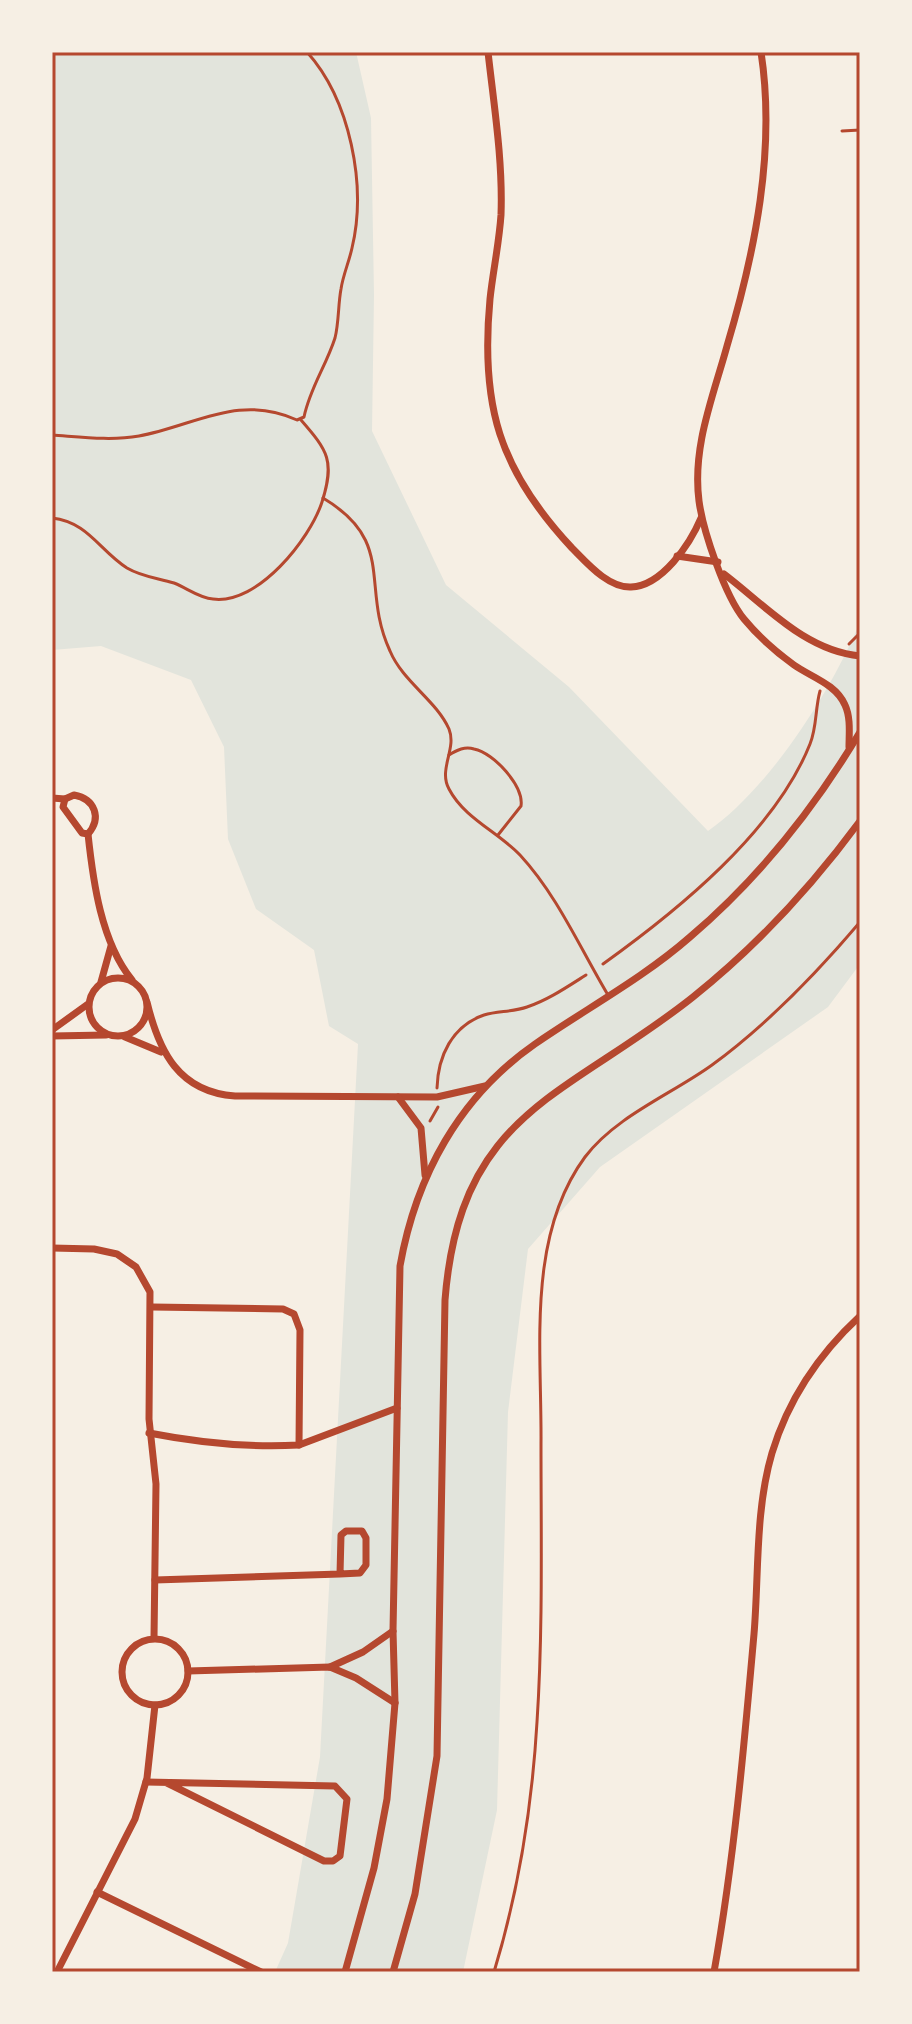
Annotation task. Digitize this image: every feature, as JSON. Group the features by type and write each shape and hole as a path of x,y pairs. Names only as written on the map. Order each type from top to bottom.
{"street":[{"path":"488,52 501,193 485,360 497,432 529,496 560,535 609,580 625,587 643,586 677,556 702,517"},
{"path":"761,52 766,106 763,180 739,303 700,442 697,479 702,517 743,618 781,655 835,691 847,709 849,751"},
{"path":"677,556 718,562"},
{"path":"722,572 774,617 841,652 860,656"},
{"path":"345,1972 374,1868 387,1799 395,1703 393,1631 400,1266 406,1234 425,1177 452,1129 485,1086 535,1044 610,998 689,938 746,884 788,837 860,732"},
{"path":"52,798 83,797 95,809 97,818 88,834 94,875 111,944 147,1002 163,1053 188,1081 223,1095 437,1097 485,1086"},
{"path":"65,799 63,807 82,833 88,834"},
{"path":"393,1972 418,1880 437,1756 445,1300 448,1263 469,1193 501,1141 534,1105 652,1028 734,962 808,887 860,821"},
{"path":"52,1030 88,1004 101,982 111,944"},
{"path":"101,982 122,977 132,981"},
{"path":"122,1036 142,1024 147,1002"},
{"path":"88,1004 90,1017 97,1029 109,1035"},
{"path":"52,1036 122,1036 163,1053"},
{"path":"398,1097 421,1128 425,1177"},
{"path":"52,1248 106,1250 127,1259 147,1283 152,1307 149,1433 156,1484 154,1638"},
{"path":"152,1307 283,1309 294,1314 300,1324 299,1445"},
{"path":"714,1972 739,1794 762,1502 772,1452 807,1378 825,1352 860,1316"},
{"path":"149,1433 200,1443 255,1447 299,1445 397,1408"},
{"path":"155,1580 340,1574 364,1570 366,1538 362,1531 346,1531 341,1535 340,1574"},
{"path":"188,1671 330,1667 363,1652 393,1631"},
{"path":"154,1638 171,1642 183,1654 188,1671 184,1688 172,1700 155,1705 138,1701 126,1689 121,1672 125,1655 137,1643 154,1638"},
{"path":"330,1667 356,1678 395,1703"},
{"path":"57,1972 135,1819 146,1782 155,1705"},
{"path":"146,1782 335,1786 347,1799 340,1856 333,1861 324,1861 167,1783"},
{"path":"97,1892 261,1972"}],"lane":[{"path":"301,420 338,324 341,289 353,246 355,185 346,121 329,81 307,52"},
{"path":"52,435 139,436 202,416 267,411 301,420 320,442 330,463 323,498 305,537 285,561 252,589 225,599 198,595 177,584 139,574 117,561 81,527 52,518"},
{"path":"323,498 350,514 366,536 385,641 399,669 448,727 449,755 445,773 449,789 470,815 518,854 549,893 610,998"},
{"path":"449,755 462,748 478,750 518,786 521,806 498,835"},
{"path":"494,1972 519,1869 533,1791 539,1678 542,1310 547,1246 556,1211 577,1170 596,1145 626,1121 710,1066 761,1026 860,922"}],"path":[{"path":"842,131 860,130"},
{"path":"841,652 860,633"},
{"path":"421,1128 434,1117 440,1061 445,1049 462,1028 485,1015 512,1012 540,1002 593,971 679,904 761,822 807,753 823,683"}],"shaded area":[{"path":"52,52 356,52 371,118 374,295 372,431 446,585 569,687 708,831 731,813 776,764 816,707 860,622 860,964 828,1007 600,1167 528,1249 508,1412 497,1810 463,1972 275,1972 288,1943 320,1757 358,1044 329,1026 314,950 256,909 228,839 224,747 191,680 101,646 52,650"}]}
